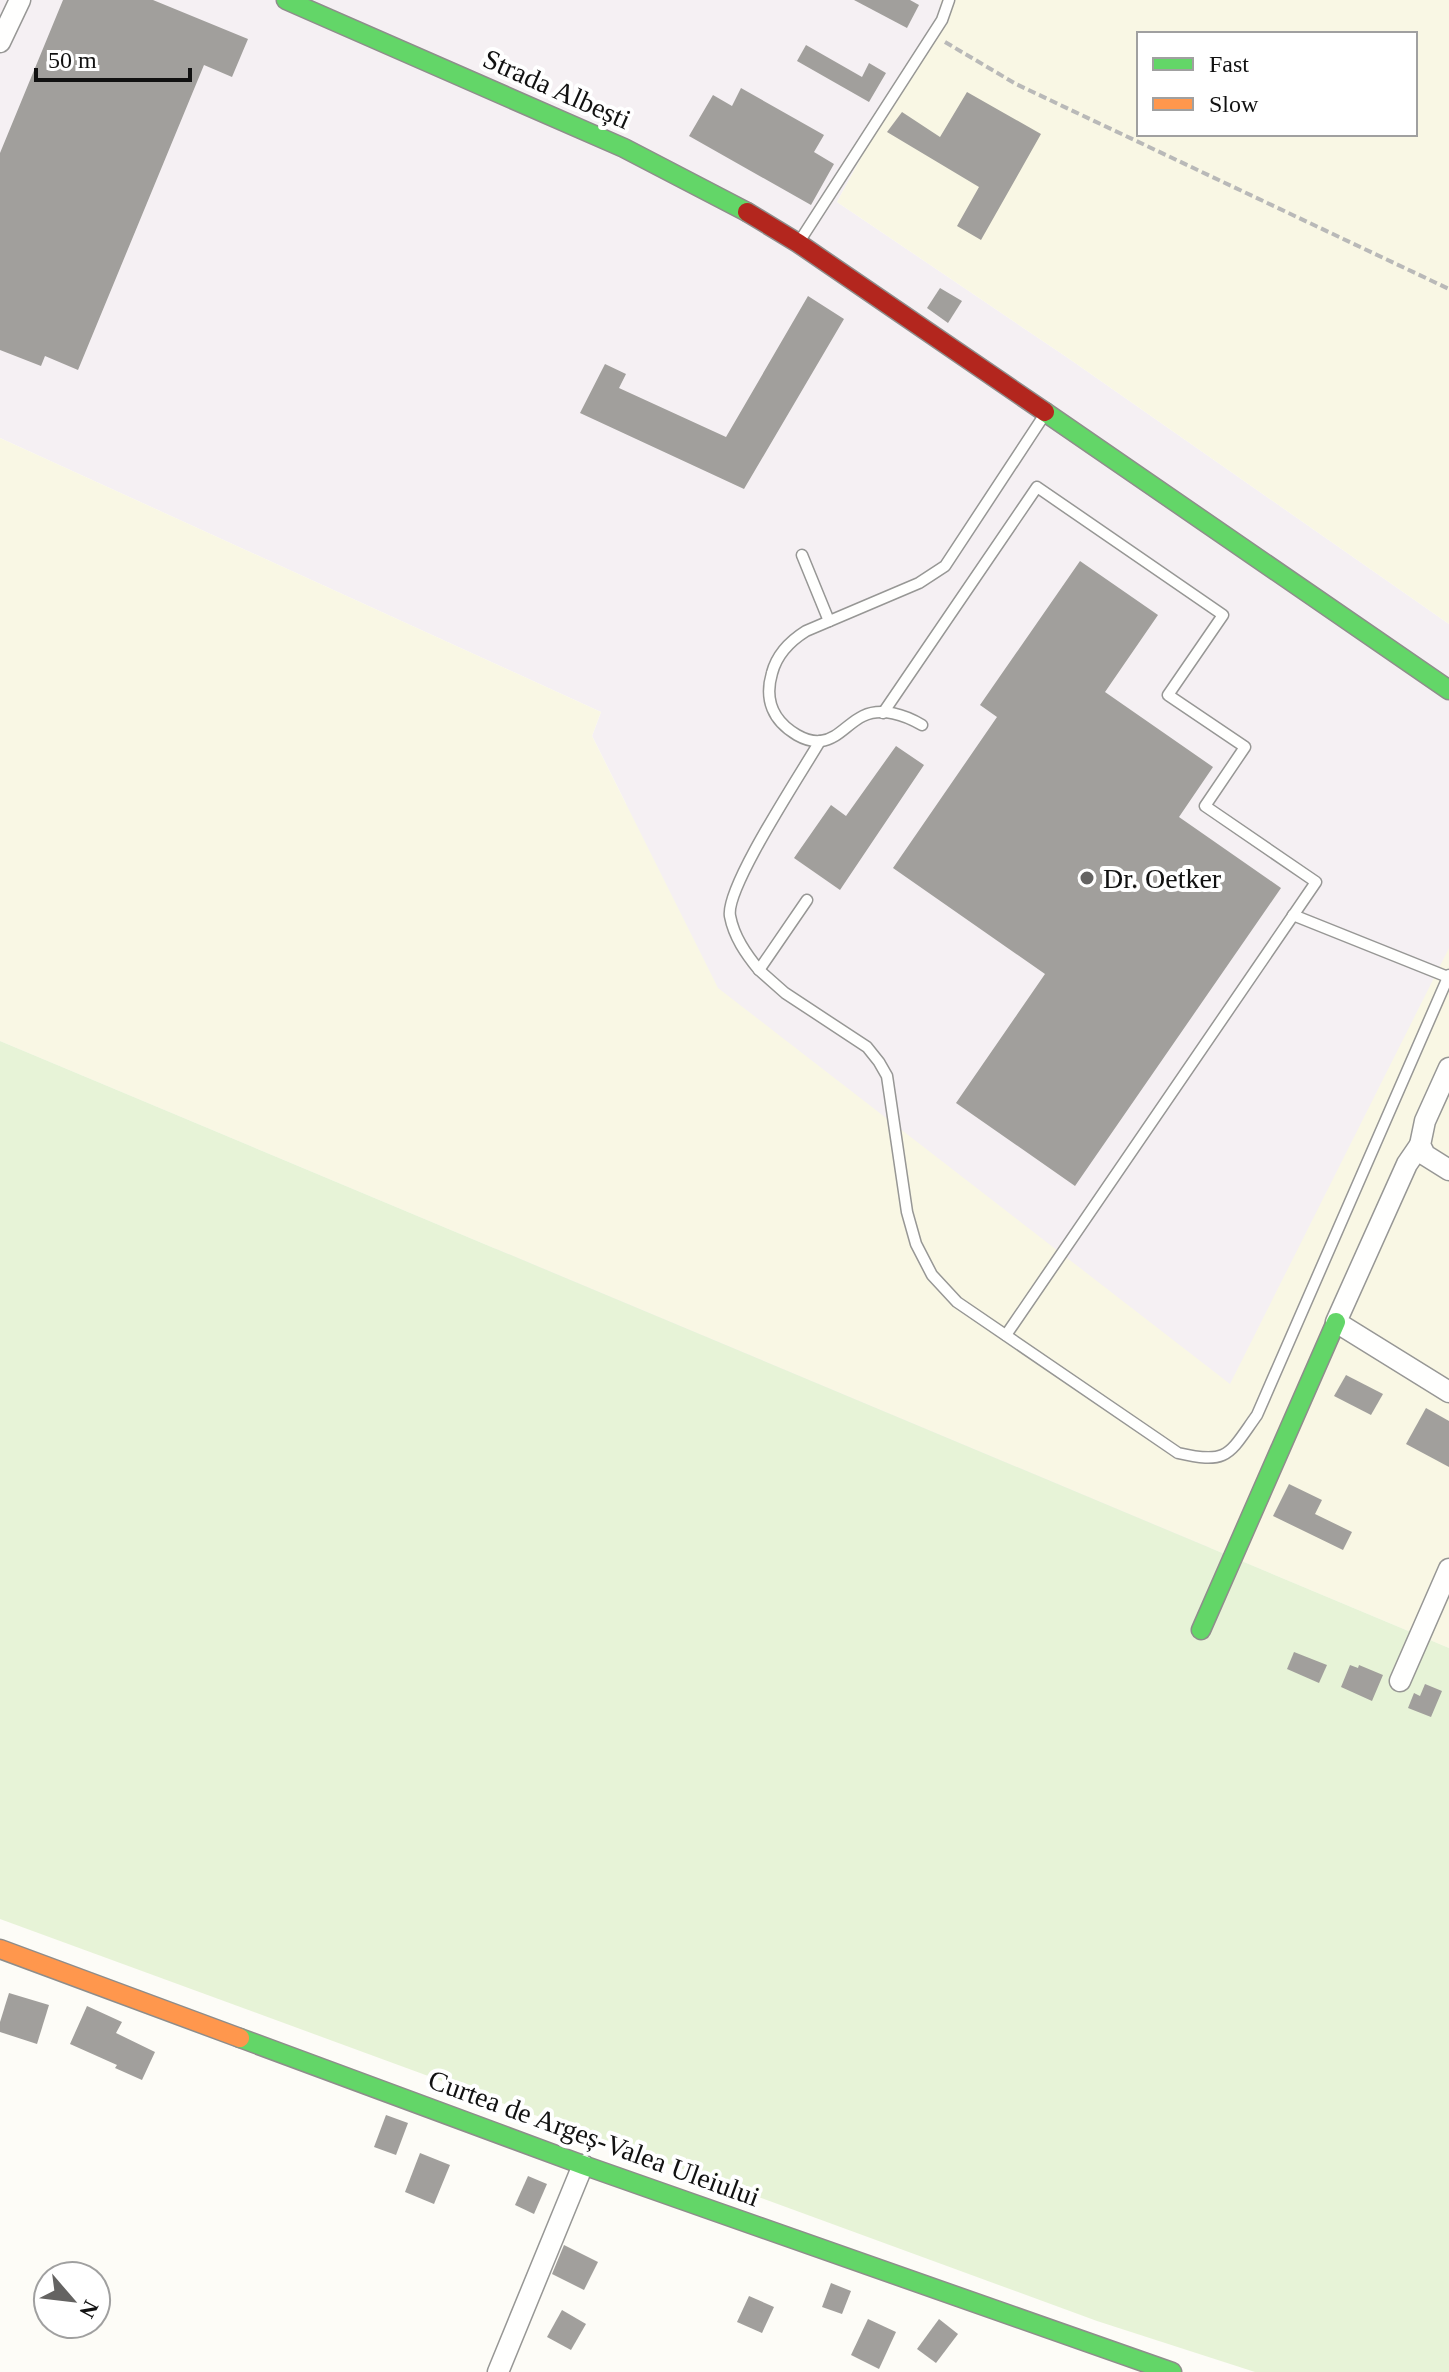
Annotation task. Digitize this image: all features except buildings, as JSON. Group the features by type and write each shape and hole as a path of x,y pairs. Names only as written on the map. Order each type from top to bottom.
{"street":[{"path":"0,42 20,0"},
{"name":"Strada Albești","path":"286,0 659,165 743,209 798,243 1449,690"},
{"path":"1201,1630 1407,1164 1420,1145 1425,1121 1449,1068"},
{"path":"1420,1145 1425,1155 1449,1170"},
{"path":"1336,1322 1449,1392"},
{"path":"1400,1681 1449,1569"},
{"name":"Curtea de Argeș-Valea Uleiului","path":"0,1949 583,2165 1172,2372"},
{"path":"498,2372 583,2165"}],"lane":[{"path":"798,243 942,20 949,0"},
{"path":"922,725 903,715 863,715 833,737 820,741 805,740 775,717 768,699 776,660 793,640 806,631 919,583 945,566 1045,413"},
{"path":"883,713 1037,487 1223,615 1168,695 1245,747 1205,806 1316,882 1006,1335"},
{"path":"802,555 829,621"},
{"path":"820,741 734,892 729,914 742,950 785,993 867,1047 879,1062 887,1076 907,1212 916,1244 932,1275 957,1302 1178,1453 1204,1459 1221,1458 1238,1442 1257,1415 1449,976 1293,915"},
{"path":"759,970 807,900"}],"path":[{"path":"933,34 1016,84 1449,289"}],"shaded area":[{"path":"0,0 941,0 939,14 837,202 1068,358 1449,624 1449,1009 1176,1624 462,1363 626,804 592,736 601,712 0,438"},
{"path":"941,0 1449,0 1449,624 1068,358 837,202 939,14"},
{"path":"0,438 601,712 592,736 718,988 1230,1384 1449,948 1449,1648 0,1041"}],"green space":[{"path":"0,1041 1449,1648 1449,2372 1255,2372 1097,2321 0,1919"}],"traffic: fast":[{"path":"286,0 624,148 747,212"},
{"path":"1045,412 1449,690"},
{"path":"1201,1630 1336,1322"},
{"path":"240,2038 583,2165 1172,2372"}],"traffic: slow":[{"path":"0,1949 240,2038"}],"traffic: jam":[{"path":"747,212 798,243 1045,412"}],"place":[{"name":"Dr. Oetker","path":"1087,878"}]}
